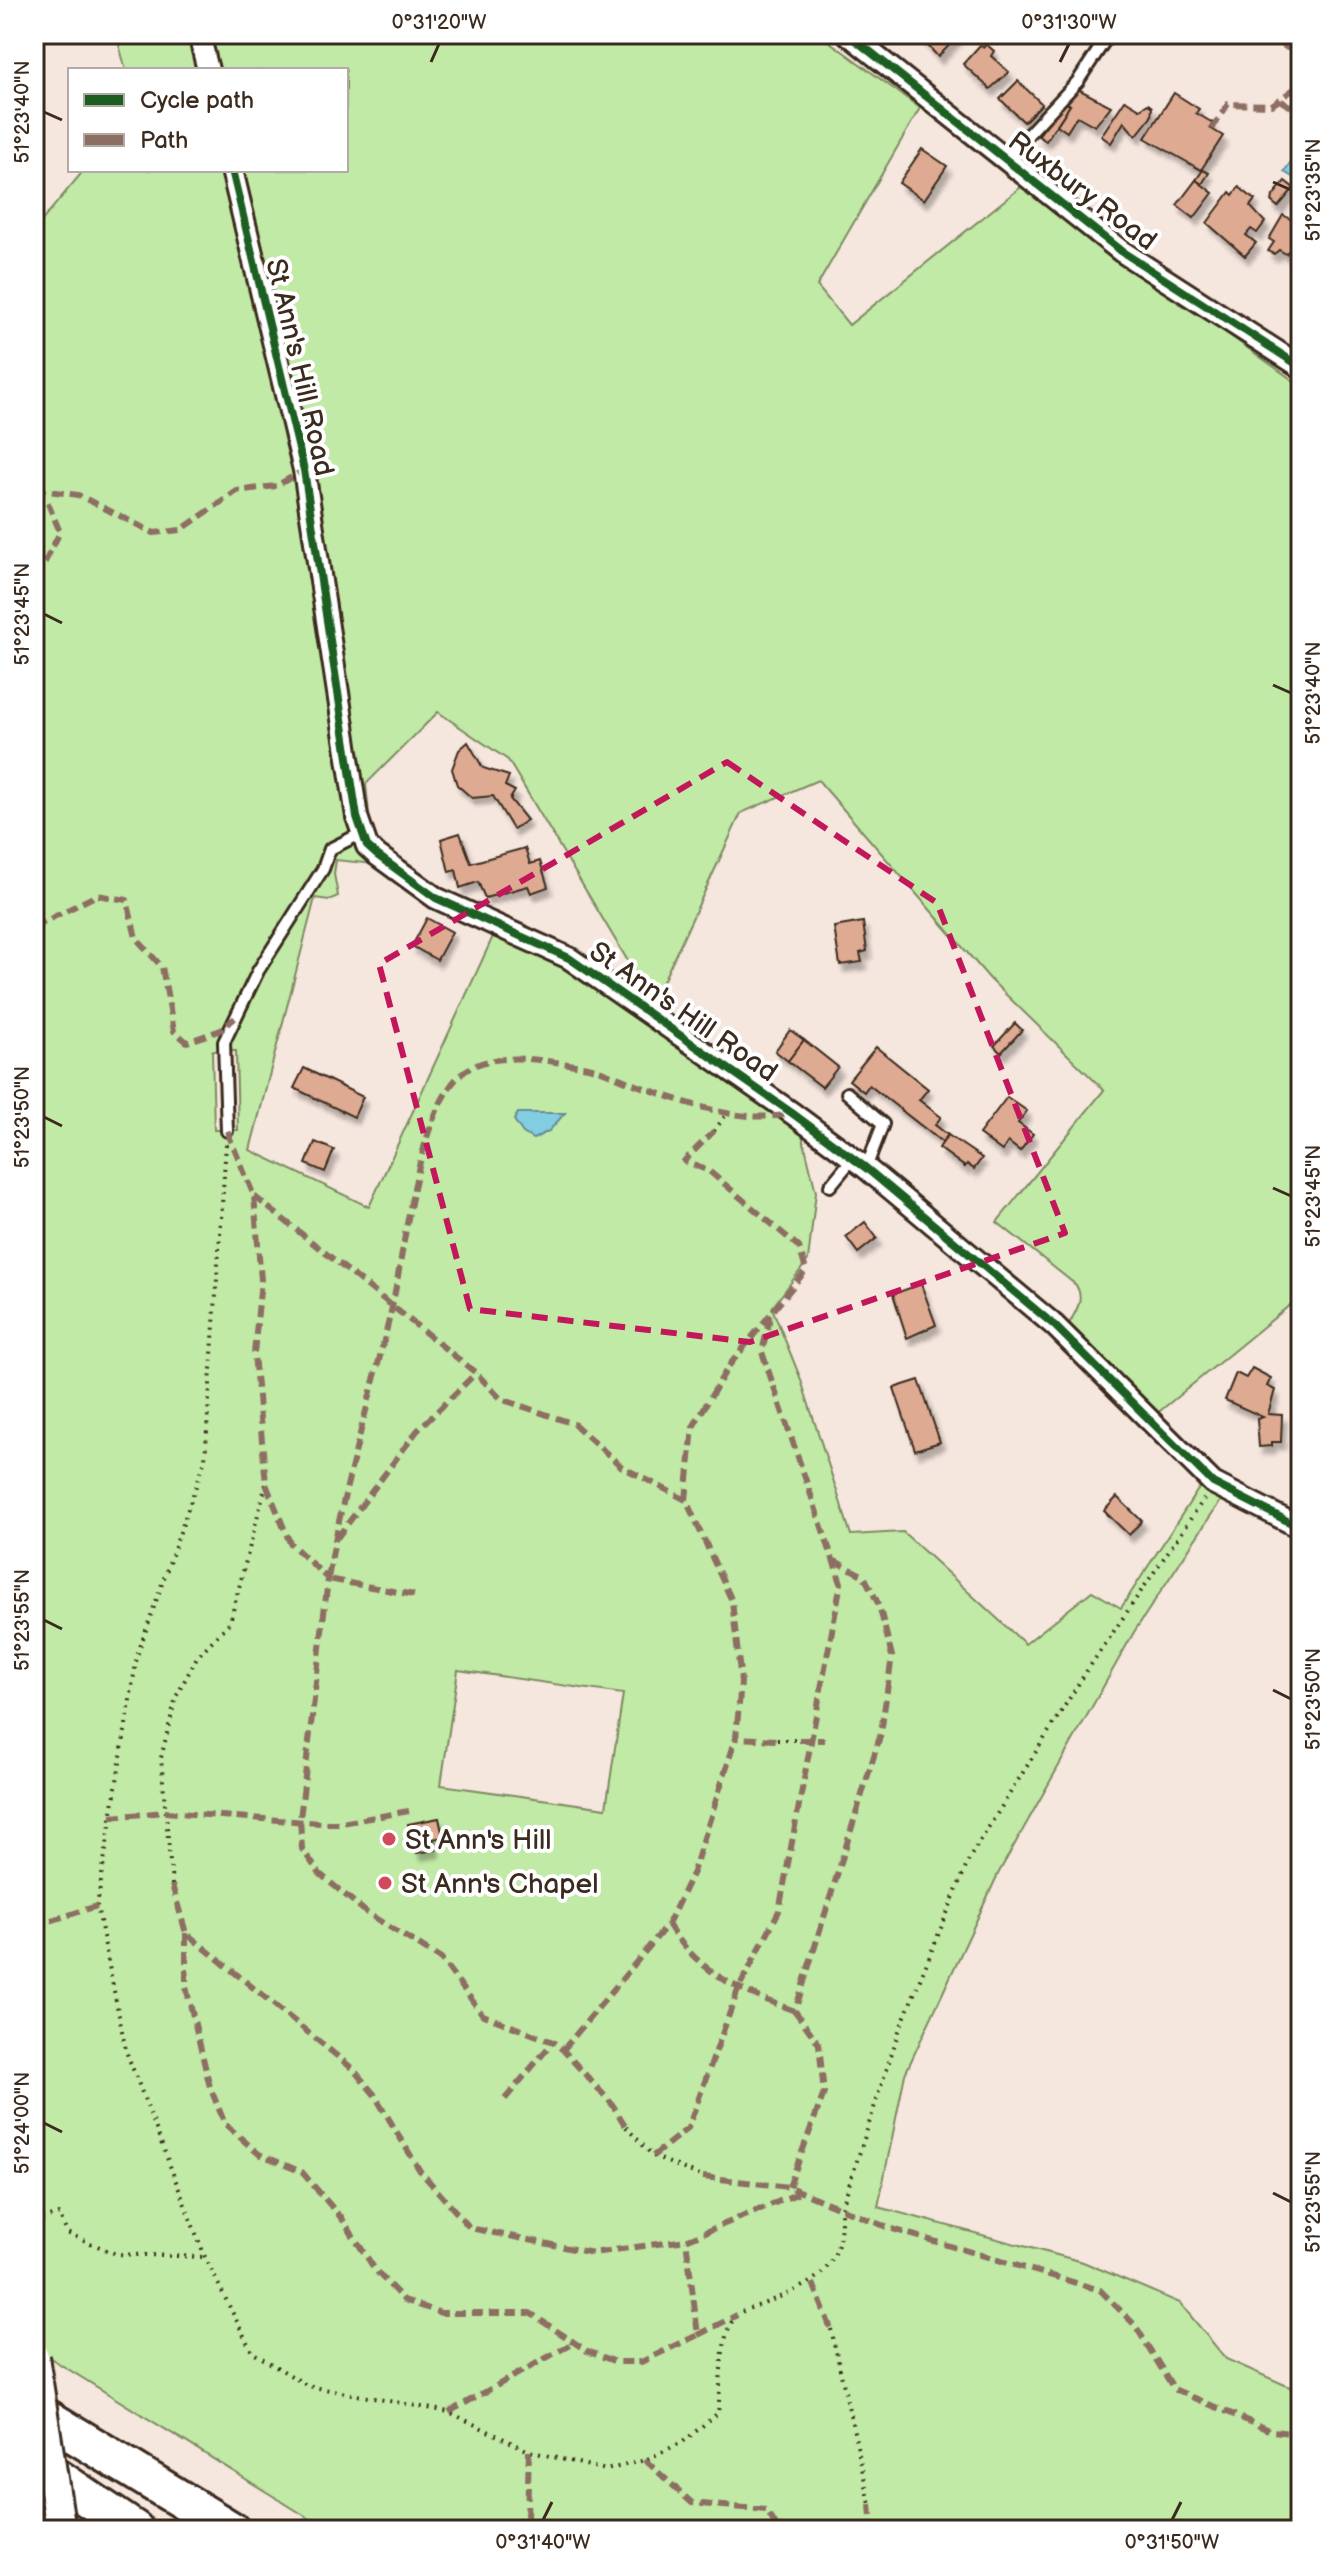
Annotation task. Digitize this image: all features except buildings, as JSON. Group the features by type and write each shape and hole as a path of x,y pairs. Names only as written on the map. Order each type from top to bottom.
{"highway":[{"path":"34,2410 231,2530"},
{"path":"34,2462 132,2526"}],"main road":[{"path":"34,2357 61,2530"}],"street":[{"path":"199,34 208,68"},
{"name":"Ruxbury Road","path":"848,34 1121,251 1301,367"},
{"name":"St Ann's Hill Road","path":"232,172 304,470 362,833 377,855 436,898 569,958 859,1163 1054,1325 1213,1483 1301,1528"}],"lane":[{"path":"1005,159 1078,81 1109,34"},
{"path":"227,1131 224,1042 258,971 323,869 330,849 362,833"},
{"path":"830,1186 859,1163 883,1124 847,1093"}],"path":[{"path":"714,1131 728,1112"},
{"path":"227,1131 205,1460 137,1656 97,1906 126,2051 205,2257 252,2352 308,2386 449,2412 529,2451 606,2470 645,2460 683,2442 718,2413 724,2337 737,2315 813,2283 834,2260 842,2232 841,2210 899,2031 970,1857 1086,1672 1213,1483"},
{"path":"172,1885 161,1758 176,1697 197,1657 230,1622 266,1484"},
{"path":"777,1740 799,1740"},
{"path":"626,2127 653,2156 703,2177"},
{"path":"34,2221 59,2214 67,2233 116,2254 205,2257"},
{"path":"831,2329 870,2504"}],"highlighted area":[{"path":"727,762 937,903 1065,1233 750,1342 470,1309 379,964"}],"green space":[{"path":"116,34 819,34 920,108 817,286 849,325 1021,187 1301,386 1301,1296 1155,1415 1069,1324 1080,1300 1076,1285 997,1222 1104,1090 990,979 818,780 741,813 653,1003 508,760 438,712 366,784 374,864 336,860 334,874 338,896 329,900 315,898 250,1150 369,1207 495,932 564,965 800,1126 816,1192 808,1260 772,1308 800,1377 851,1535 903,1532 1025,1644 1092,1591 1121,1608 1201,1485 1221,1500 1134,1632 998,1874 905,2074 878,2207 1083,2262 1180,2303 1226,2359 1301,2392 1301,2530 328,2530 34,2348 34,230 82,172 348,172 348,68 125,68","holes":["212,1051 236,1051 238,1130 214,1130","458,1670 623,1694 606,1808 441,1785"]}],"water":[{"path":"1301,147 1301,171 1296,179 1284,172"},
{"path":"518,1113 565,1113 549,1131 533,1139 523,1133 514,1120"}],"marked path":[{"path":"1269,34 1287,48 1293,47 1299,34"},
{"path":"1212,129 1228,104 1272,105 1301,84"},
{"path":"1281,101 1301,112"},
{"path":"34,489 78,495 154,533 181,530 237,491 276,486 304,470"},
{"path":"34,491 47,501 60,532 45,562 34,569"},
{"path":"34,927 97,895 127,900 136,938 162,967 174,1031 187,1042 221,1030 235,1018"},
{"path":"414,1595 328,1579 349,1477 392,1307 423,1152 445,1095 459,1076 485,1062 535,1060 595,1069 712,1110 753,1116 792,1113"},
{"path":"227,1131 254,1196 261,1280 254,1354 266,1484 290,1543 328,1579 300,1819 302,1849 320,1874 367,1913 441,1959 483,2015 553,2042 563,2050 612,2104 626,2127"},
{"path":"686,1500 693,1427 728,1367 806,1270 799,1247 709,1171 684,1161 714,1131"},
{"path":"254,1196 476,1373 501,1399 574,1424 622,1467 686,1500 732,1601 741,1682 736,1738 777,1740"},
{"path":"653,2156 688,2128 738,1990 779,1911 841,1583 762,1352 770,1318"},
{"path":"337,1538 417,1431 476,1373"},
{"path":"789,2187 824,2093 819,2044 795,2011 881,1733 892,1656 879,1605 864,1576 835,1561"},
{"path":"563,2050 668,1924 693,1872 736,1738"},
{"path":"799,1740 825,1740"},
{"path":"111,1817 164,1812 336,1824 409,1811"},
{"path":"172,1885 186,1933 353,2069 374,2094 420,2171 470,2228 593,2253 686,2240 799,2193"},
{"path":"34,1926 97,1906"},
{"path":"668,1924 680,1942 708,1969 740,1988 795,2011"},
{"path":"186,1933 186,1987 210,2087 225,2124 259,2154 302,2172 343,2220 376,2271 404,2300 441,2313 530,2313 587,2351 616,2362 641,2362 698,2335 686,2240"},
{"path":"505,2099 553,2042"},
{"path":"703,2177 789,2187 889,2228 1100,2290 1135,2325 1174,2389 1271,2431 1301,2434"},
{"path":"813,2283 831,2329"},
{"path":"698,2335 737,2315"},
{"path":"449,2412 575,2342"},
{"path":"529,2451 527,2518 532,2530"},
{"path":"645,2460 692,2503 766,2510 779,2530"},
{"path":"870,2504 872,2530"}],"cycle path":[{"path":"848,34 1121,251 1301,367"},
{"path":"232,172 304,470 357,817 367,846 436,898 569,958 792,1113 866,1168 1054,1325 1213,1483 1301,1528"}],"place":[{"name":"St Ann's Hill","path":"389,1839"},
{"name":"St Ann's Chapel","path":"385,1883"}]}
